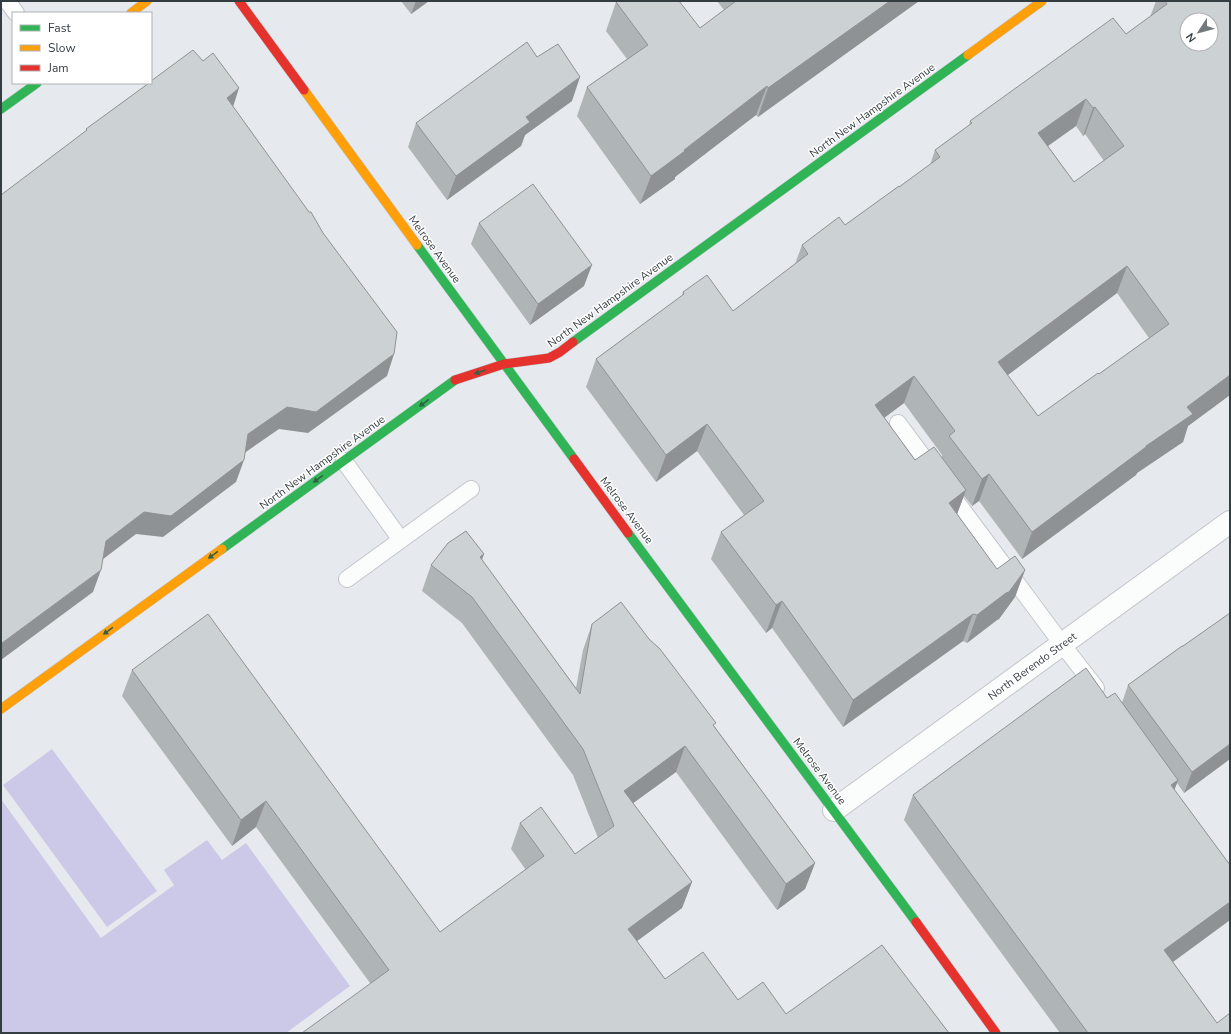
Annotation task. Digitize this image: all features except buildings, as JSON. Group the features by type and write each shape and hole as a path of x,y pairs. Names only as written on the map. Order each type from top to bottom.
{"main road":[{"path":"131,12 147,1"},
{"name":"Melrose Avenue","path":"240,1 504,364 834,810 996,1033"},
{"name":"North New Hampshire Avenue","path":"1,709 456,380 504,364 549,358 560,352 1042,1"},
{"path":"1,109 36,84"}],"street":[{"name":"North Berendo Street","path":"834,810 1230,522"}],"lane":[{"path":"7,1 15,12"},
{"path":"898,423 1106,702"},
{"path":"344,461 401,540"},
{"path":"347,579 471,489"}],"shaded area":[{"path":"52,749 157,891 107,927 3,785"},
{"path":"1,799 101,938 174,885 164,870 207,840 222,860 246,843 350,986 286,1033 1,1033"}],"traffic: fast":[{"path":"573,342 968,55"},
{"path":"1,109 36,84"},
{"path":"417,245 574,459"},
{"path":"222,549 455,380"},
{"path":"628,533 916,922"}],"traffic: slow":[{"path":"132,12 147,1"},
{"path":"968,55 1042,1"},
{"path":"304,90 417,245"},
{"path":"1,709 222,549"}],"traffic: jam":[{"path":"239,1 304,90"},
{"path":"455,380 504,364 549,358 573,342"},
{"path":"574,459 628,533"},
{"path":"916,922 996,1033"}]}
